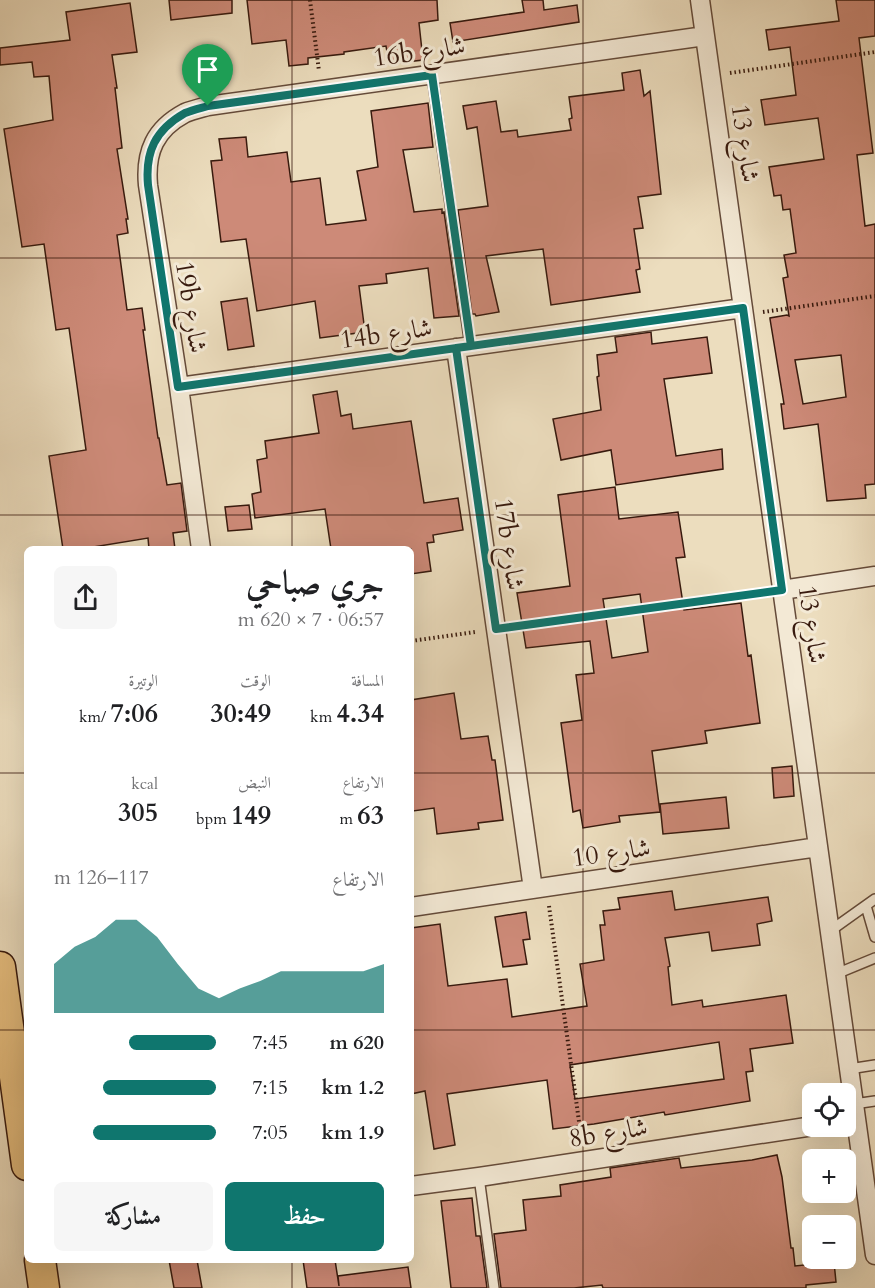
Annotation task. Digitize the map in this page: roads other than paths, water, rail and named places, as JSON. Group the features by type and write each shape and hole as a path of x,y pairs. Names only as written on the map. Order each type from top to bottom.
{"main road":[{"path":"0,967 24,1143"},
{"path":"40,1263 44,1288"}],"street":[{"name":"شارع 13","path":"700,0 850,1083"},
{"name":"16b شارع","path":"153,144 167,127 186,113 208,106 705,36"},
{"name":"19b شارع","path":"153,144 147,160 148,185 201,546"},
{"name":"14b شارع","path":"178,387 743,311"},
{"name":"17b شارع","path":"463,347 496,629 540,888"},
{"path":"782,590 875,576"},
{"name":"شارع 10","path":"414,906 818,848"},
{"name":"8b شارع","path":"414,1186 802,1128"},
{"name":"شارع 13","path":"856,1137 875,1255"}],"lane":[{"path":"432,75 463,347"},
{"path":"830,931 875,899"},
{"path":"866,906 875,937"},
{"path":"836,974 875,958"},
{"path":"849,1069 875,1065"},
{"path":"856,1113 875,1101"},
{"path":"479,1177 494,1288"}]}
